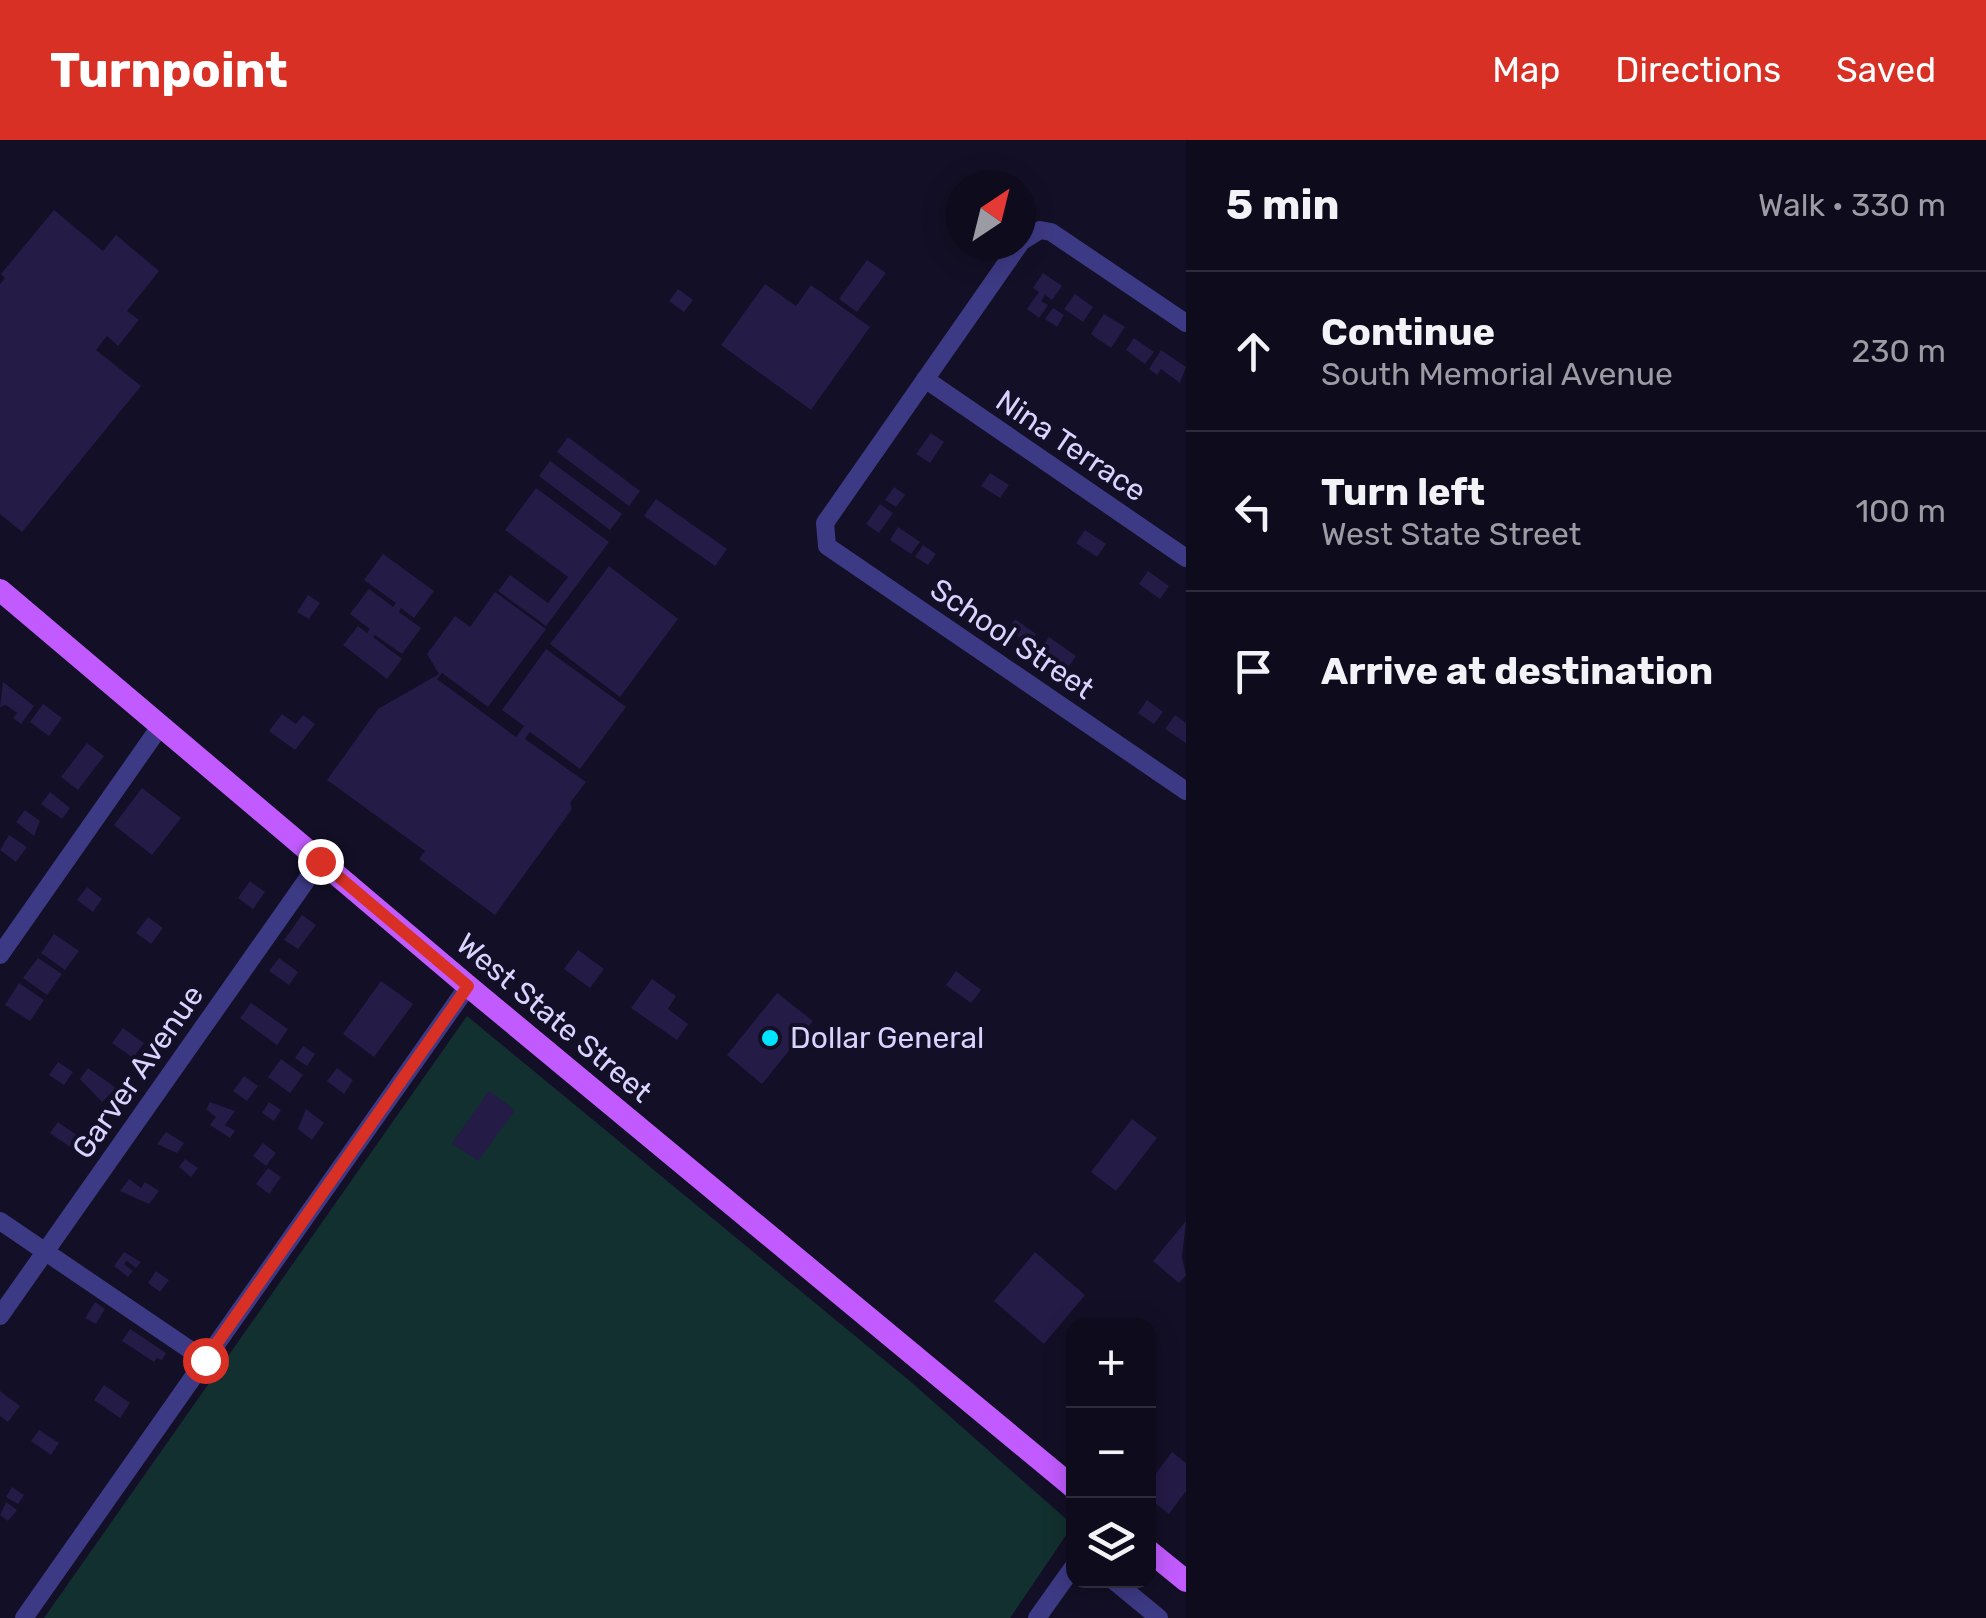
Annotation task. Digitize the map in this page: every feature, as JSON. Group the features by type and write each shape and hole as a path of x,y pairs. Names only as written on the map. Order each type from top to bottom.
{"main road":[{"name":"West State Street","path":"2,596 1066,1481"},
{"path":"1156,1555 1184,1574"}],"street":[{"path":"1036,233 1040,230 1067,241 1186,323"},
{"path":"926,379 1009,260"},
{"name":"School Street","path":"926,379 824,523 827,546 1186,792"},
{"name":"Nina Terrace","path":"926,379 1186,558"},
{"path":"0,954 159,728"},
{"name":"Garver Avenue","path":"0,1316 320,861"},
{"path":"24,1618 468,986"},
{"path":"0,1221 205,1360"},
{"path":"1037,1618 1066,1577"},
{"path":"1123,1588 1159,1618"}],"green space":[{"path":"467,1016 911,1382 1066,1519 1066,1535 1010,1618 44,1618"}],"building":[{"path":"54,210 103,251 116,235 159,271 127,311 139,320 118,346 107,336 96,350 141,386 22,532 0,514 0,284 5,278 1,274"},
{"path":"867,260 886,273 857,312 839,299"},
{"path":"1043,273 1062,286 1052,300 1045,295 1041,301 1048,305 1039,318 1027,309 1039,292 1033,288"},
{"path":"765,284 796,306 811,285 870,327 811,410 721,345"},
{"path":"678,289 693,300 684,312 669,301"},
{"path":"1075,294 1093,307 1083,322 1064,309"},
{"path":"1053,308 1064,315 1057,327 1045,319"},
{"path":"1104,314 1125,327 1111,348 1091,334"},
{"path":"1134,338 1154,352 1145,364 1126,350"},
{"path":"1161,350 1186,367 1180,383 1161,369 1157,375 1149,369"},
{"path":"931,433 944,442 930,463 916,454"},
{"path":"568,437 640,491 629,506 557,452"},
{"path":"550,461 622,514 610,530 539,476"},
{"path":"990,473 1009,485 1000,498 981,486"},
{"path":"894,487 905,495 896,507 885,500"},
{"path":"536,488 609,542 546,626 498,591 510,575 548,603 568,577 505,530"},
{"path":"656,499 727,549 715,566 644,516"},
{"path":"880,504 893,513 879,533 866,524"},
{"path":"898,527 920,542 911,554 890,540"},
{"path":"1085,530 1106,544 1097,557 1076,543"},
{"path":"923,545 936,554 928,565 915,557"},
{"path":"383,554 434,591 414,618 401,608 399,612 421,628 402,654 373,637 402,659 387,679 343,645 358,626 367,633 370,629 350,614 369,589 393,607 396,603 364,580"},
{"path":"609,566 678,619 620,697 550,644"},
{"path":"1148,571 1169,586 1160,599 1139,584"},
{"path":"495,592 546,629 488,707 442,673 437,679 516,737 524,726 502,710 546,649 626,707 580,769 530,732 525,739 586,782 570,803 572,809 495,915 419,859 425,851 327,780 378,709 439,674 427,654 455,616 470,627"},
{"path":"308,595 320,603 309,619 297,612"},
{"path":"1015,619 1036,634 1029,644 1008,630"},
{"path":"1049,637 1076,656 1067,669 1040,650"},
{"path":"3,682 34,706 21,724 13,718 17,713 6,705 0,707"},
{"path":"1147,700 1163,712 1154,724 1138,713"},
{"path":"43,704 62,718 49,736 30,722"},
{"path":"282,714 296,724 303,715 315,724 295,750 269,731"},
{"path":"1175,715 1186,723 1186,743 1165,729"},
{"path":"87,743 104,756 78,790 61,777"},
{"path":"142,788 181,818 152,855 114,825"},
{"path":"50,792 70,808 62,819 41,804"},
{"path":"25,810 40,821 34,836 16,822"},
{"path":"9,835 27,847 16,862 0,850"},
{"path":"250,881 265,892 253,909 238,898"},
{"path":"87,887 102,899 93,912 77,900"},
{"path":"302,915 316,925 298,949 284,940"},
{"path":"148,917 163,928 151,944 136,933"},
{"path":"54,934 79,951 65,970 41,953"},
{"path":"578,950 604,969 590,988 564,969"},
{"path":"38,958 62,974 47,995 23,978"},
{"path":"279,958 298,972 289,985 269,971"},
{"path":"956,971 981,990 971,1003 946,985"},
{"path":"652,979 676,996 668,1009 688,1024 677,1040 631,1008"},
{"path":"381,981 413,1004 374,1057 343,1034"},
{"path":"19,983 44,1000 30,1021 5,1005"},
{"name":"Dollar General","path":"777,993 813,1021 762,1084 727,1055"},
{"path":"251,1003 288,1029 277,1045 240,1018"},
{"path":"123,1028 144,1043 133,1058 112,1043"},
{"path":"303,1046 315,1054 307,1066 295,1058"},
{"path":"281,1059 303,1075 290,1093 268,1077"},
{"path":"58,1062 73,1072 64,1085 49,1075"},
{"path":"88,1068 116,1088 102,1102 80,1079"},
{"path":"337,1068 353,1080 344,1094 327,1081"},
{"path":"244,1076 258,1086 247,1101 233,1091"},
{"path":"489,1091 515,1110 478,1161 452,1143"},
{"path":"210,1102 235,1111 225,1125 235,1131 230,1138 210,1125 216,1117 206,1109"},
{"path":"269,1102 281,1110 274,1121 262,1113"},
{"path":"306,1109 324,1123 312,1140 298,1129"},
{"path":"1132,1119 1157,1138 1116,1191 1091,1172"},
{"path":"58,1122 78,1136 70,1147 50,1133"},
{"path":"166,1132 184,1143 177,1153 157,1144"},
{"path":"263,1143 276,1153 266,1166 253,1156"},
{"path":"185,1159 198,1168 191,1177 179,1167"},
{"path":"268,1168 281,1177 269,1194 256,1184"},
{"path":"129,1179 141,1188 145,1182 159,1191 149,1204 120,1191"},
{"path":"1186,1221 1182,1257 1186,1275 1179,1283 1153,1261"},
{"path":"124,1252 141,1262 136,1268 127,1261 124,1264 133,1271 128,1277 114,1266"},
{"path":"1035,1252 1085,1295 1044,1344 994,1301"},
{"path":"156,1271 169,1280 160,1292 148,1283"},
{"path":"95,1302 105,1309 96,1324 85,1318"},
{"path":"130,1329 166,1353 162,1360 157,1358 154,1362 122,1341"},
{"path":"104,1385 130,1403 120,1418 94,1400"},
{"path":"0,1391 20,1406 8,1422 0,1416"},
{"path":"39,1430 59,1443 51,1455 31,1441"},
{"path":"1172,1452 1186,1463 1186,1491 1169,1514 1156,1504 1156,1473"},
{"path":"12,1487 24,1495 18,1504 6,1497"},
{"path":"6,1502 17,1510 8,1521 0,1515"}],"place":[{"name":"Dollar General","path":"770,1038"}],"route":[{"path":"205,1360 468,986 320,861"}]}
